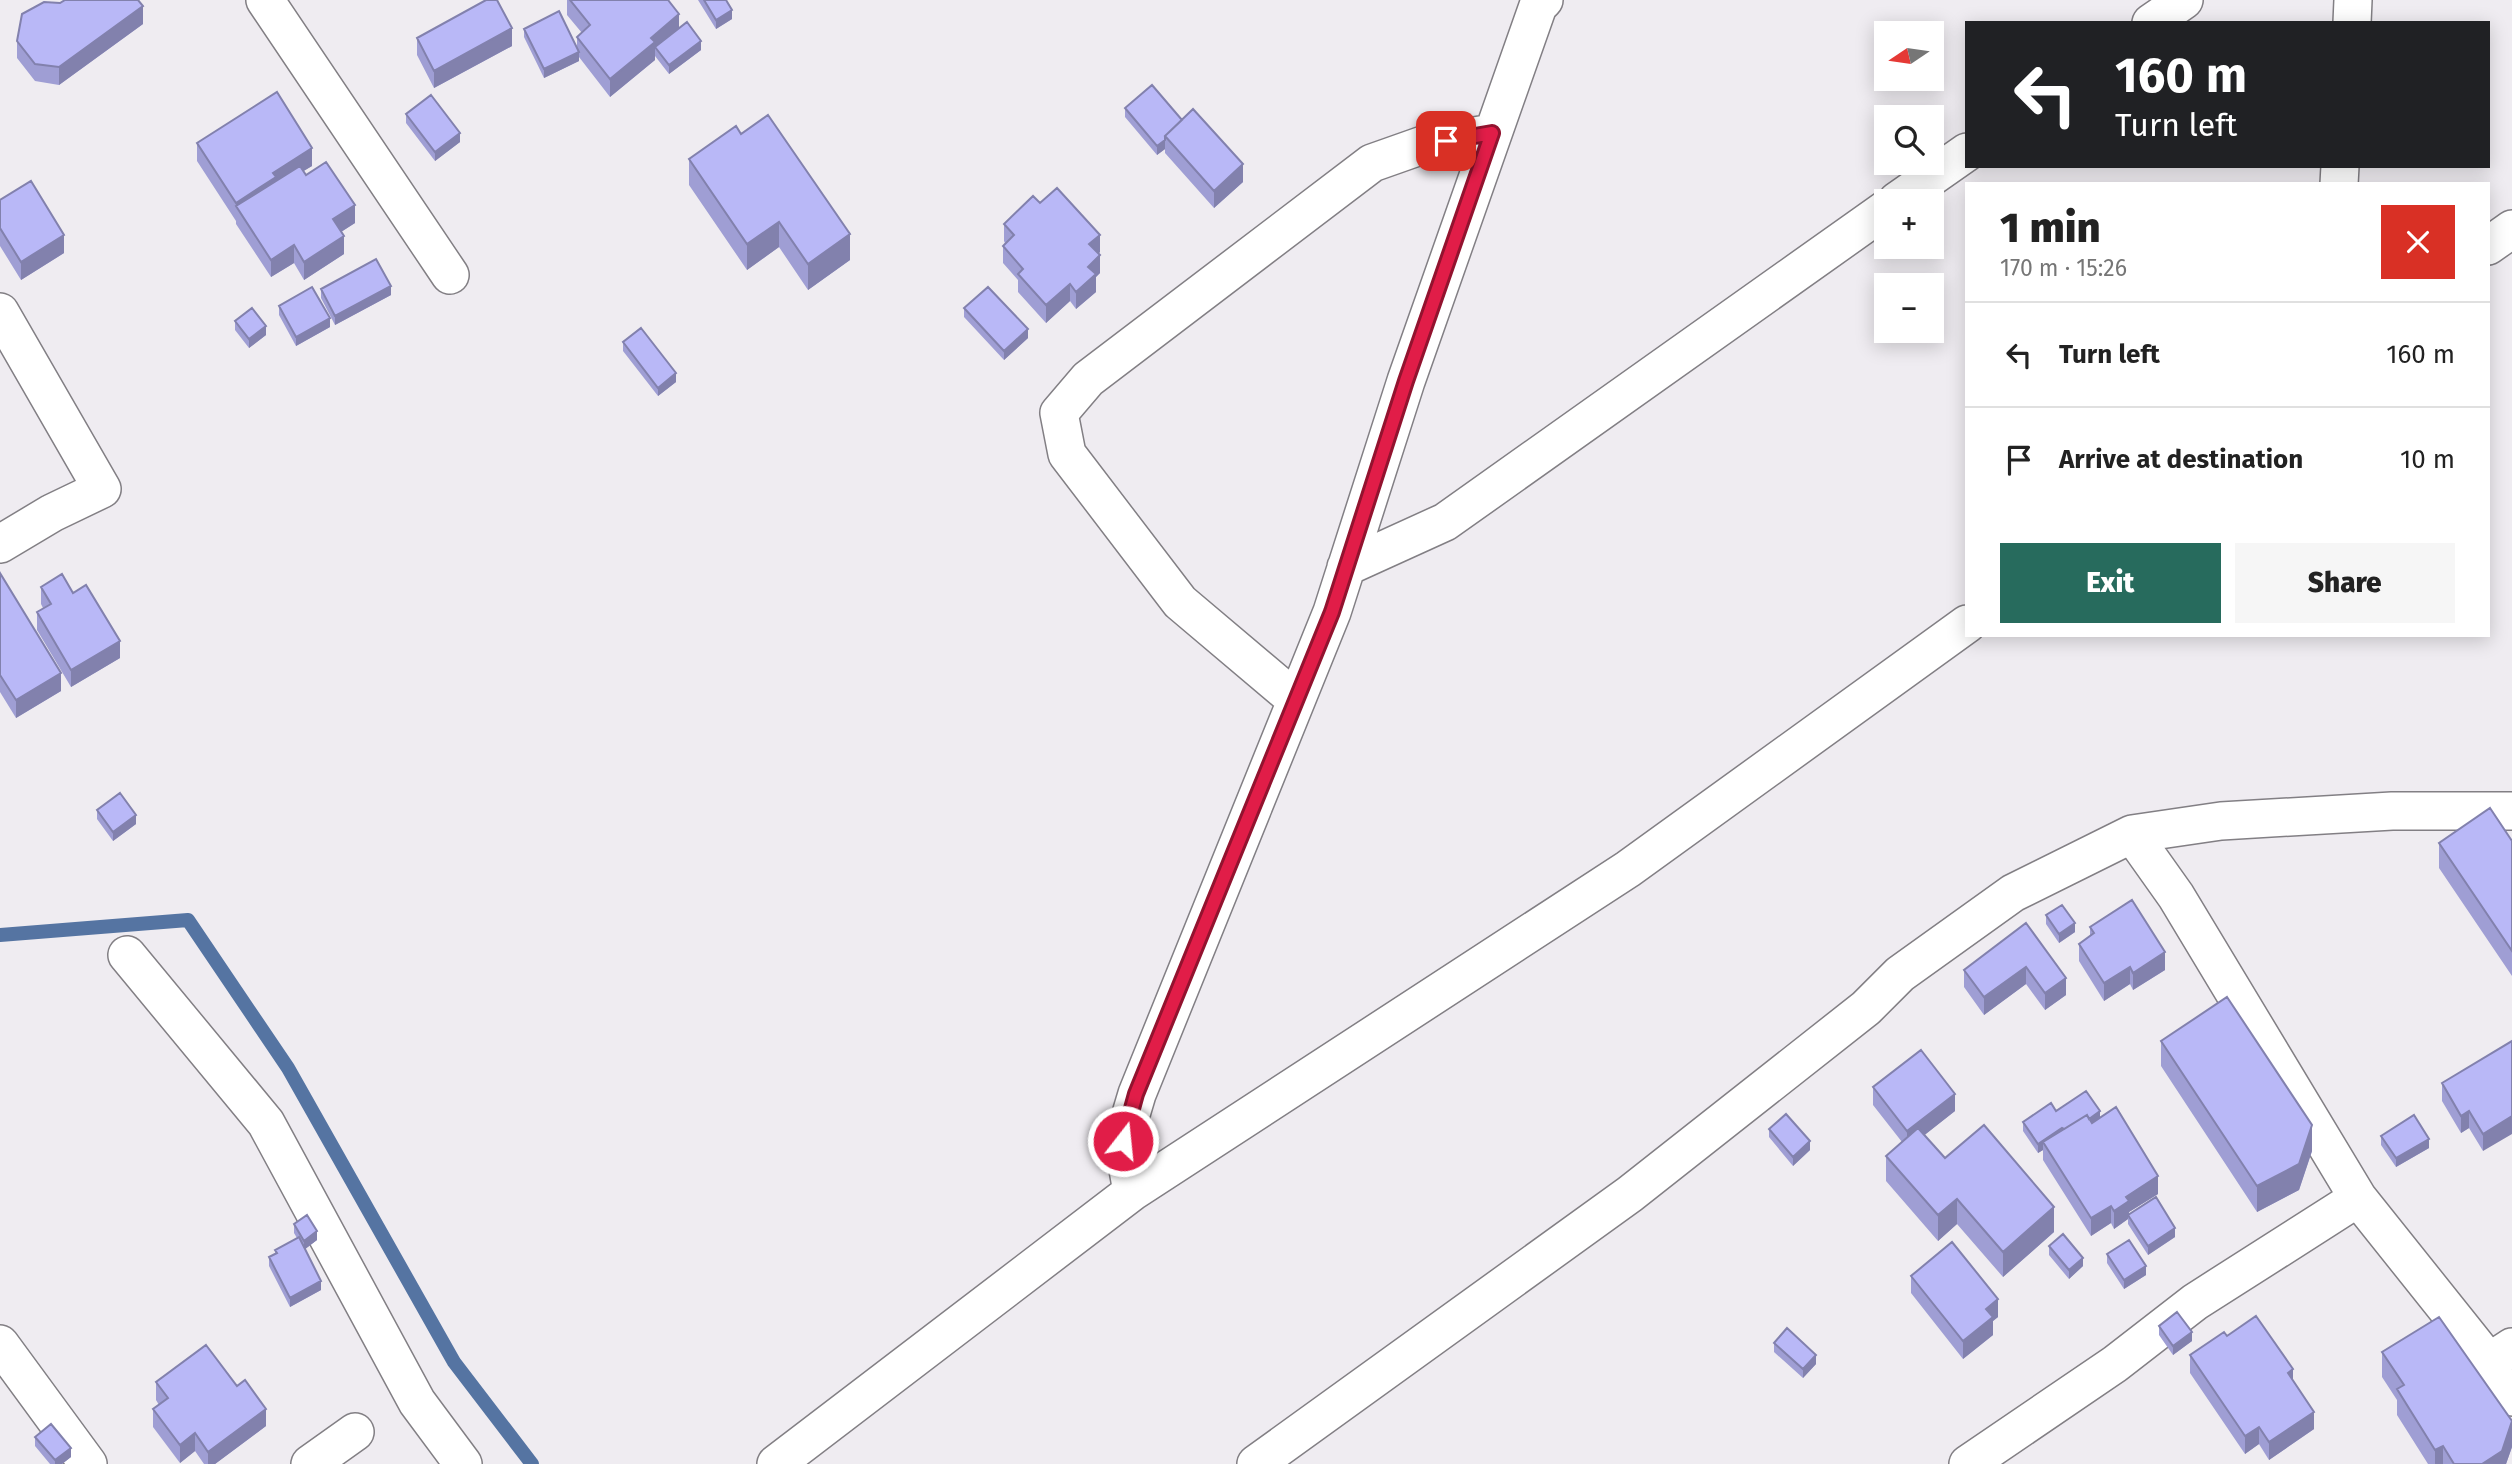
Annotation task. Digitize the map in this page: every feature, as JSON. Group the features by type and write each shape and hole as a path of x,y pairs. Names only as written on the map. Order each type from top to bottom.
{"street":[{"path":"265,0 450,275"},
{"path":"1132,1192 1123,1141 1136,1094 1332,612 1406,381 1538,6 1544,0"},
{"path":"2154,21 2184,0"},
{"path":"2352,21 2353,0"},
{"path":"1296,700 1180,602 1067,454 1059,413 1088,379 1372,163 1423,145 1492,133"},
{"path":"1914,189 1965,153"},
{"path":"1346,567 1445,522 1874,218"},
{"path":"2490,245 2512,229"},
{"path":"0,312 102,489 52,513 0,544"},
{"path":"776,1464 1132,1192 1628,869 1965,625"},
{"path":"1256,1464 1630,1194 1866,1008 1912,966 2013,894 2132,834 2221,821 2392,811 2512,811"},
{"path":"2132,834 2176,896 2358,1198 2500,1355 2512,1397"},
{"path":"127,955 266,1123 417,1402 463,1464"},
{"path":"1968,1464 2115,1364 2195,1302 2358,1198"},
{"path":"0,1344 88,1464"},
{"path":"310,1464 355,1432"}],"building":[{"path":"65,0 138,0 143,6 59,67 35,64 17,41 22,14 44,2 60,3"},
{"path":"486,0 497,0 512,28 434,71 417,38"},
{"path":"570,0 668,0 679,14 651,38 655,42 610,79 577,37 590,25"},
{"path":"704,0 726,0 732,10 716,20"},
{"path":"559,11 579,52 544,69 524,29"},
{"path":"687,22 701,41 669,65 655,47"},
{"path":"1152,85 1182,120 1157,146 1125,108"},
{"path":"277,92 312,148 273,173 276,177 236,203 197,143"},
{"path":"431,95 460,133 435,152 406,114"},
{"path":"1193,109 1243,164 1214,191 1165,136"},
{"path":"768,115 850,234 808,264 779,222 747,244 689,159 736,126 741,134"},
{"path":"326,162 355,205 333,219 344,236 304,262 294,245 271,260 236,206 300,166 306,175"},
{"path":"31,181 64,235 21,262 0,228 0,200"},
{"path":"1057,188 1100,235 1089,244 1100,255 1088,267 1096,274 1076,292 1070,284 1046,305 1018,274 1023,269 1003,246 1014,235 1004,224 1033,196 1040,203"},
{"path":"376,259 391,286 335,316 321,289"},
{"path":"312,287 330,318 296,337 279,306"},
{"path":"988,287 1028,329 1004,351 964,308"},
{"path":"252,308 266,326 249,339 235,321"},
{"path":"641,328 676,373 658,388 623,342"},
{"path":"0,573 61,673 16,700 0,675"},
{"path":"62,574 73,593 86,585 120,641 71,670 37,612 51,604 41,587"},
{"path":"120,793 136,815 113,832 97,810"},
{"path":"2490,808 2512,841 2512,951 2439,843"},
{"path":"2132,900 2165,952 2133,973 2130,967 2104,983 2079,944 2094,933 2090,927"},
{"path":"2062,905 2075,923 2059,934 2046,915"},
{"path":"2026,923 2066,978 2045,993 2026,967 1984,997 1964,970"},
{"path":"2227,997 2312,1125 2299,1164 2257,1186 2161,1041"},
{"path":"2512,1041 2512,1116 2483,1134 2469,1111 2461,1116 2442,1083"},
{"path":"1921,1050 1955,1094 1907,1131 1873,1087"},
{"path":"2086,1091 2100,1111 2089,1119 2087,1115 2062,1128 2038,1144 2023,1122 2051,1103 2056,1111"},
{"path":"2116,1107 2158,1176 2126,1197 2129,1201 2114,1211 2111,1206 2091,1218 2043,1142 2087,1115 2092,1123"},
{"path":"1786,1114 1810,1141 1793,1157 1769,1129"},
{"path":"2414,1115 2429,1139 2396,1158 2381,1136"},
{"path":"1984,1125 2054,1207 2003,1252 1957,1199 1938,1215 1886,1156 1918,1128 1945,1158"},
{"path":"2156,1197 2175,1228 2148,1246 2128,1215"},
{"path":"307,1215 317,1231 304,1241 294,1224"},
{"path":"2063,1234 2083,1258 2069,1270 2049,1246"},
{"path":"299,1237 321,1281 290,1298 269,1257 277,1253 275,1250"},
{"path":"2129,1240 2146,1266 2124,1280 2107,1254"},
{"path":"1952,1242 1998,1299 1986,1309 1993,1317 1963,1341 1911,1276"},
{"path":"2177,1312 2192,1332 2173,1346 2159,1326"},
{"path":"2256,1316 2293,1369 2288,1373 2314,1412 2269,1442 2259,1427 2245,1436 2190,1355 2224,1332 2227,1336"},
{"path":"2439,1317 2512,1421 2502,1451 2482,1464 2454,1464 2443,1446 2435,1450 2397,1389 2404,1385 2382,1352"},
{"path":"1787,1328 1816,1355 1803,1369 1774,1343"},
{"path":"206,1345 237,1386 245,1380 266,1409 208,1452 195,1433 180,1445 153,1409 168,1398 156,1382"},
{"path":"51,1424 71,1448 55,1460 35,1437"}],"waterway":[{"path":"0,935 188,920 288,1068 454,1362 532,1464"}],"route":[{"path":"1123,1141 1136,1094 1332,612 1406,381 1492,133 1446,141"}]}
